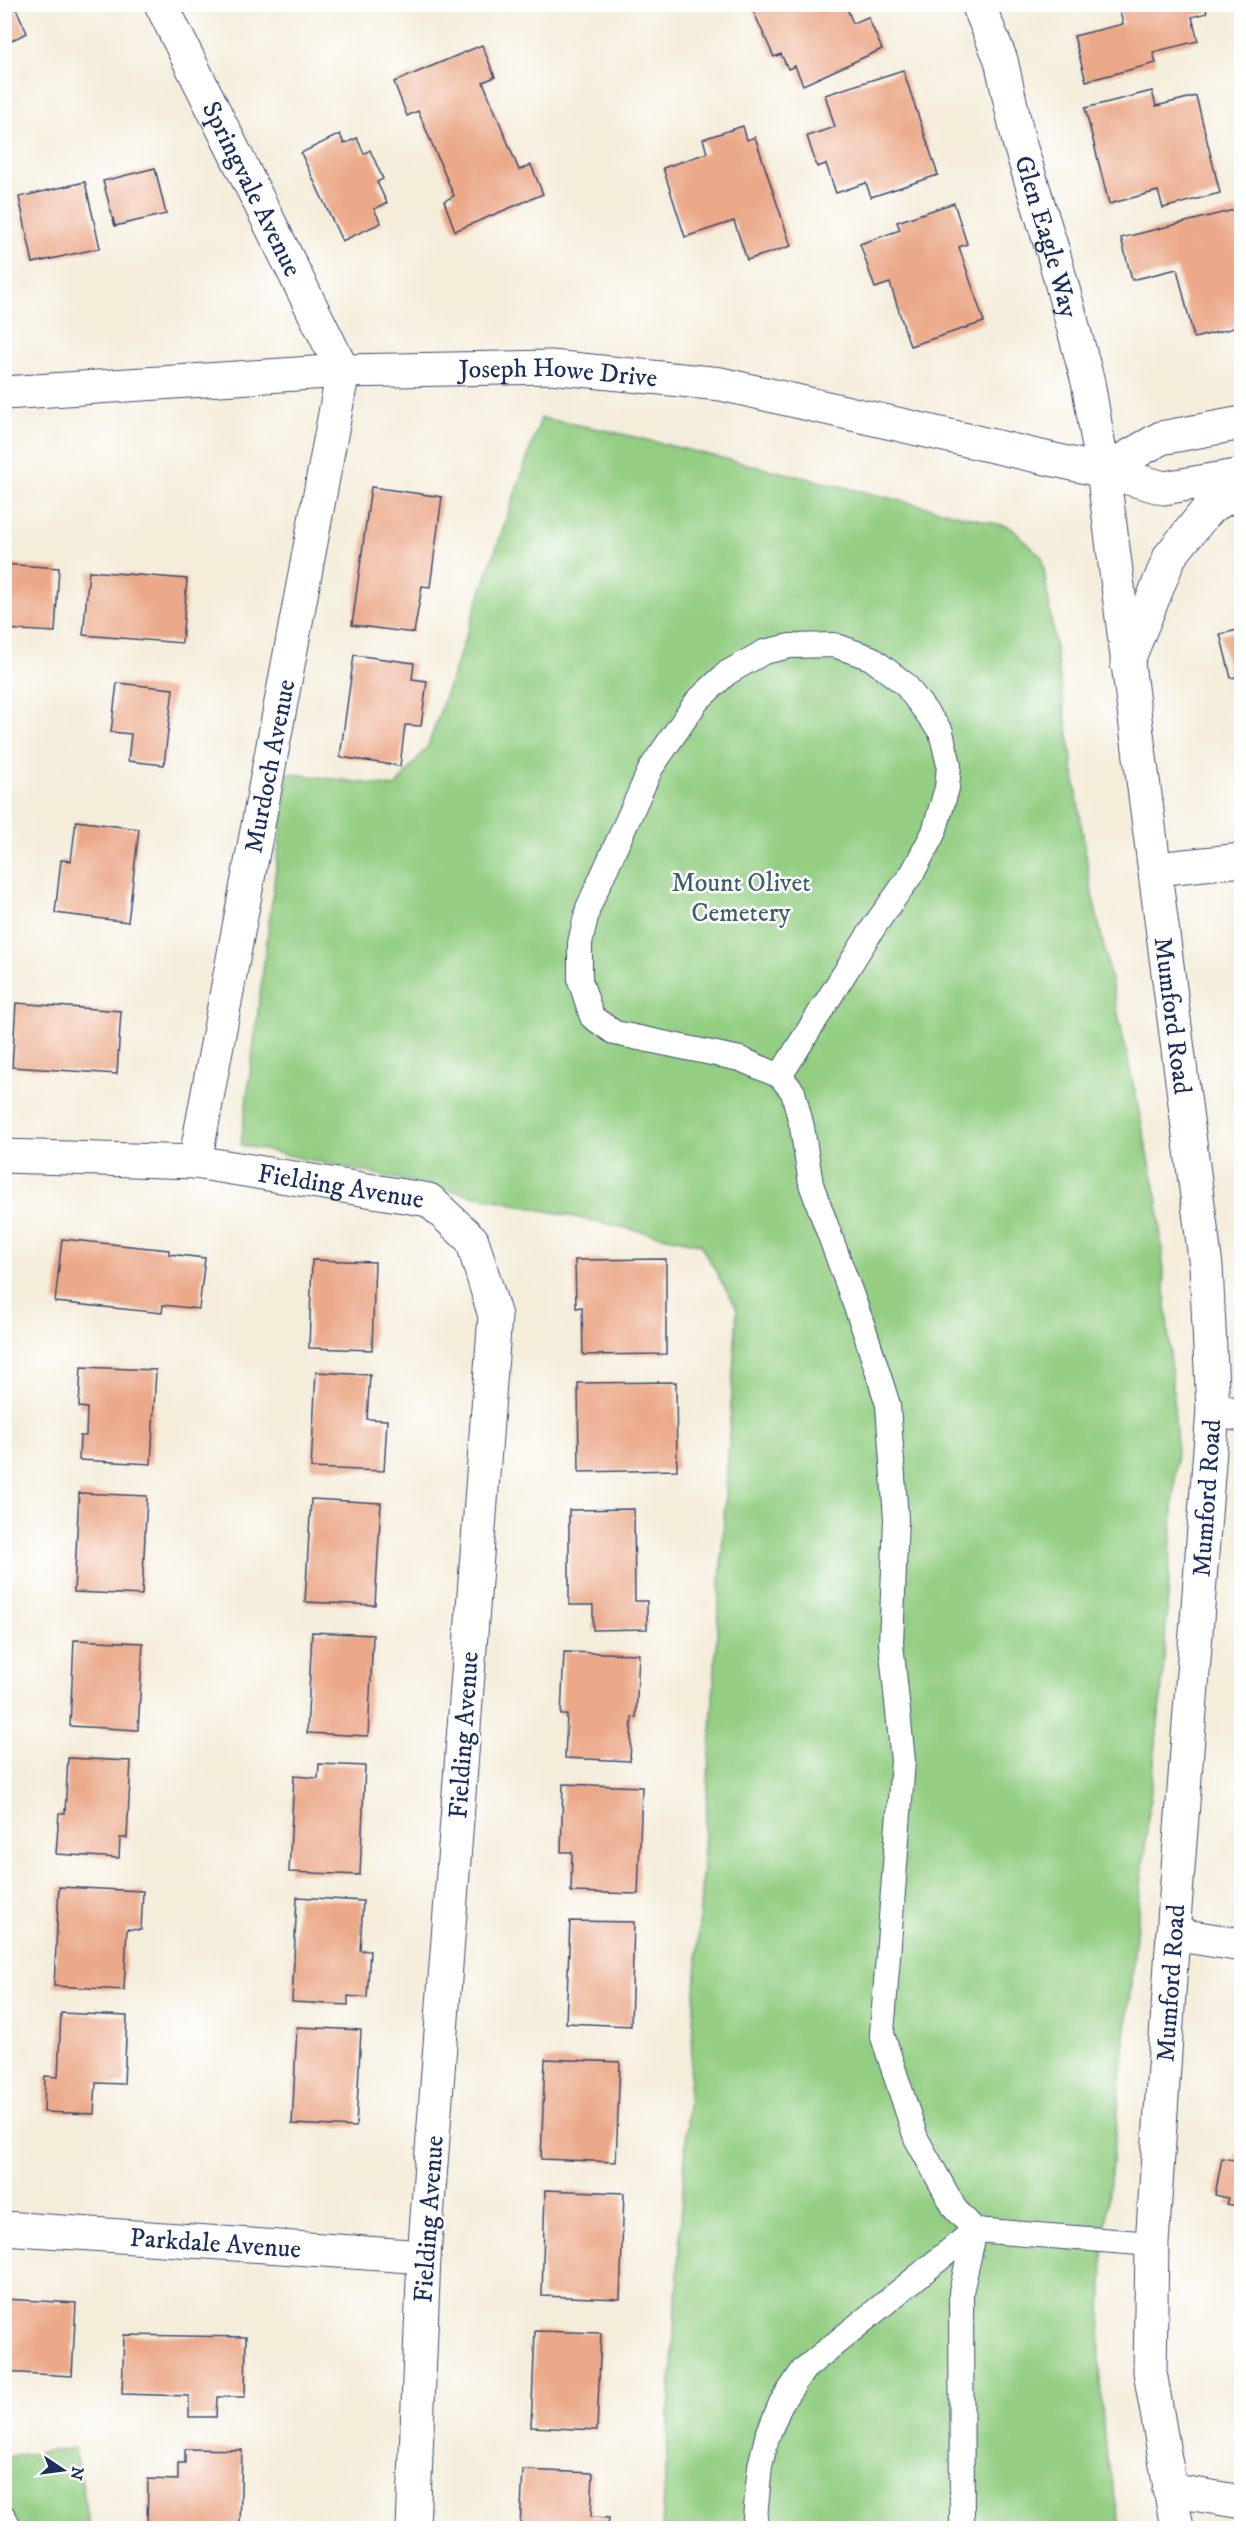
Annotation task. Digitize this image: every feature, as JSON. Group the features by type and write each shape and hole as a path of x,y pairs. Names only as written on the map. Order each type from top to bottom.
{"street":[{"name":"Springvale Avenue","path":"161,4 343,371"},
{"name":"Glen Eagle Way","path":"978,4 1001,60 1019,142 1053,252 1088,381 1103,471"},
{"name":"Joseph Howe Drive","path":"4,393 343,371 551,367 721,384 1103,471 1164,488 1242,475"},
{"name":"Murdoch Avenue","path":"195,1162 343,371"},
{"path":"1103,471 1161,438 1242,423"},
{"name":"Mumford Road","path":"1103,471 1227,1412 1173,1934 1152,2244 1150,2372 1177,2529"},
{"path":"1127,663 1170,556 1209,508 1242,489"},
{"path":"1156,869 1242,860"},
{"name":"Fielding Avenue","path":"4,1156 195,1162 429,1200 472,1240 495,1316 424,2257 413,2529"},
{"path":"1173,1934 1242,1946"},
{"name":"Parkdale Avenue","path":"4,2228 424,2257"},
{"path":"1169,2490 1242,2502"}],"lane":[{"path":"780,1076 875,925 914,872 934,832 947,789 949,765 940,732 905,684 871,658 834,645 790,646 764,652 727,674 697,701 651,768 588,908 580,943 580,980 592,1017 615,1033 740,1059 780,1076 793,1092 802,1127 811,1184 864,1329 888,1405 896,1519 891,1643 903,1761 882,2034 916,2138 955,2209 975,2230 1152,2244"},
{"path":"754,2529 760,2466 767,2437 781,2403 804,2369 975,2230"},
{"path":"962,2529 961,2292 975,2230"},
{"path":"4,2517 10,2529"}],"green space":[{"name":"Mount Olivet Cemetery","path":"541,418 609,431 1010,527 1042,557 1090,883 1158,1201 1177,1445 1163,1676 1104,2240 1099,2367 1105,2448 1121,2528 662,2528 737,1309 700,1244 241,1145 288,773 395,787 428,746"},
{"path":"75,2448 90,2528 5,2528 4,2457"}],"building":[{"path":"4,4 14,4 27,33 4,44"},
{"path":"750,4 845,4 853,23 868,17 882,49 803,85 795,66 788,69 781,54 774,57"},
{"path":"1118,4 1205,4 1207,13 1192,17 1198,41 1153,52 1156,63 1086,81 1074,36 1123,24"},
{"path":"482,45 495,77 483,82 519,170 531,165 543,194 455,231 444,201 454,196 418,111 407,116 394,82"},
{"path":"903,70 938,175 871,197 866,183 836,193 826,164 817,167 807,136 835,127 825,95"},
{"path":"1152,91 1156,106 1196,96 1220,193 1163,208 1158,191 1109,204 1085,108"},
{"path":"743,126 747,140 755,137 791,246 747,260 734,221 685,237 663,168 707,153 703,139"},
{"path":"340,134 344,144 357,138 364,154 370,150 383,179 377,182 387,203 374,209 381,223 342,241 301,153"},
{"path":"155,168 166,214 115,226 103,181"},
{"path":"85,182 100,248 33,263 19,197"},
{"path":"954,203 967,244 959,247 984,322 910,346 890,283 875,288 860,244 900,230 897,222"},
{"path":"1242,208 1242,326 1194,338 1177,269 1132,280 1121,238"},
{"path":"371,487 442,497 430,587 422,586 414,633 352,625"},
{"path":"4,564 59,568 55,632 4,629"},
{"path":"89,571 187,579 182,643 83,635"},
{"path":"1242,629 1242,676 1231,678 1220,634"},
{"path":"354,655 414,663 412,679 427,681 421,726 405,725 400,766 340,757"},
{"path":"117,683 173,689 164,765 128,761 131,734 111,732"},
{"path":"76,821 139,829 128,922 55,913 61,860 71,861"},
{"path":"16,1003 121,1011 117,1074 12,1067"},
{"path":"62,1239 169,1250 169,1254 205,1258 199,1309 163,1305 162,1313 55,1302"},
{"path":"666,1259 666,1354 583,1355 582,1307 576,1308 575,1260"},
{"path":"312,1260 375,1262 372,1350 309,1348"},
{"path":"81,1367 156,1370 151,1464 79,1460 80,1436 86,1436 87,1408 79,1407"},
{"path":"316,1372 370,1375 367,1419 387,1420 384,1471 311,1468"},
{"path":"676,1382 677,1470 579,1472 578,1383"},
{"path":"79,1493 147,1496 142,1595 74,1592"},
{"path":"311,1499 381,1503 375,1605 305,1602"},
{"path":"634,1509 635,1601 647,1601 647,1629 593,1630 593,1605 569,1605 569,1510"},
{"path":"312,1632 373,1635 368,1736 307,1733"},
{"path":"74,1640 143,1643 138,1730 70,1726"},
{"path":"564,1652 639,1654 636,1718 632,1717 630,1761 565,1758 567,1715 561,1715"},
{"path":"68,1758 131,1761 127,1838 120,1838 119,1858 56,1854 59,1813 65,1813"},
{"path":"319,1764 365,1766 360,1875 289,1872 294,1776 318,1778"},
{"path":"563,1784 642,1787 638,1894 571,1892 572,1852 561,1852"},
{"path":"59,1887 143,1891 141,1930 127,1929 124,1990 54,1986"},
{"path":"297,1897 363,1901 360,1950 370,1951 367,1998 348,1996 348,2005 292,2002"},
{"path":"570,1921 634,1922 631,2026 566,2023"},
{"path":"61,2013 127,2016 124,2084 96,2083 94,2114 44,2112 45,2076 58,2077"},
{"path":"297,2027 361,2030 356,2127 292,2124"},
{"path":"1240,2054 1242,2054 1242,2083 1235,2082"},
{"path":"545,2059 620,2062 616,2162 541,2159"},
{"path":"1236,2153 1242,2154 1242,2207 1226,2204 1228,2198 1215,2195 1222,2158 1234,2160"},
{"path":"545,2190 624,2193 620,2299 542,2296"},
{"path":"4,2299 76,2303 72,2376 4,2372"},
{"path":"535,2331 601,2333 597,2430 531,2427"},
{"path":"124,2335 246,2337 245,2397 217,2397 216,2417 189,2417 189,2396 122,2394"},
{"path":"185,2449 242,2450 240,2528 147,2528 148,2479 178,2480 178,2463 185,2463"},
{"path":"523,2470 593,2473 591,2517 609,2518 608,2528 520,2528"}]}
